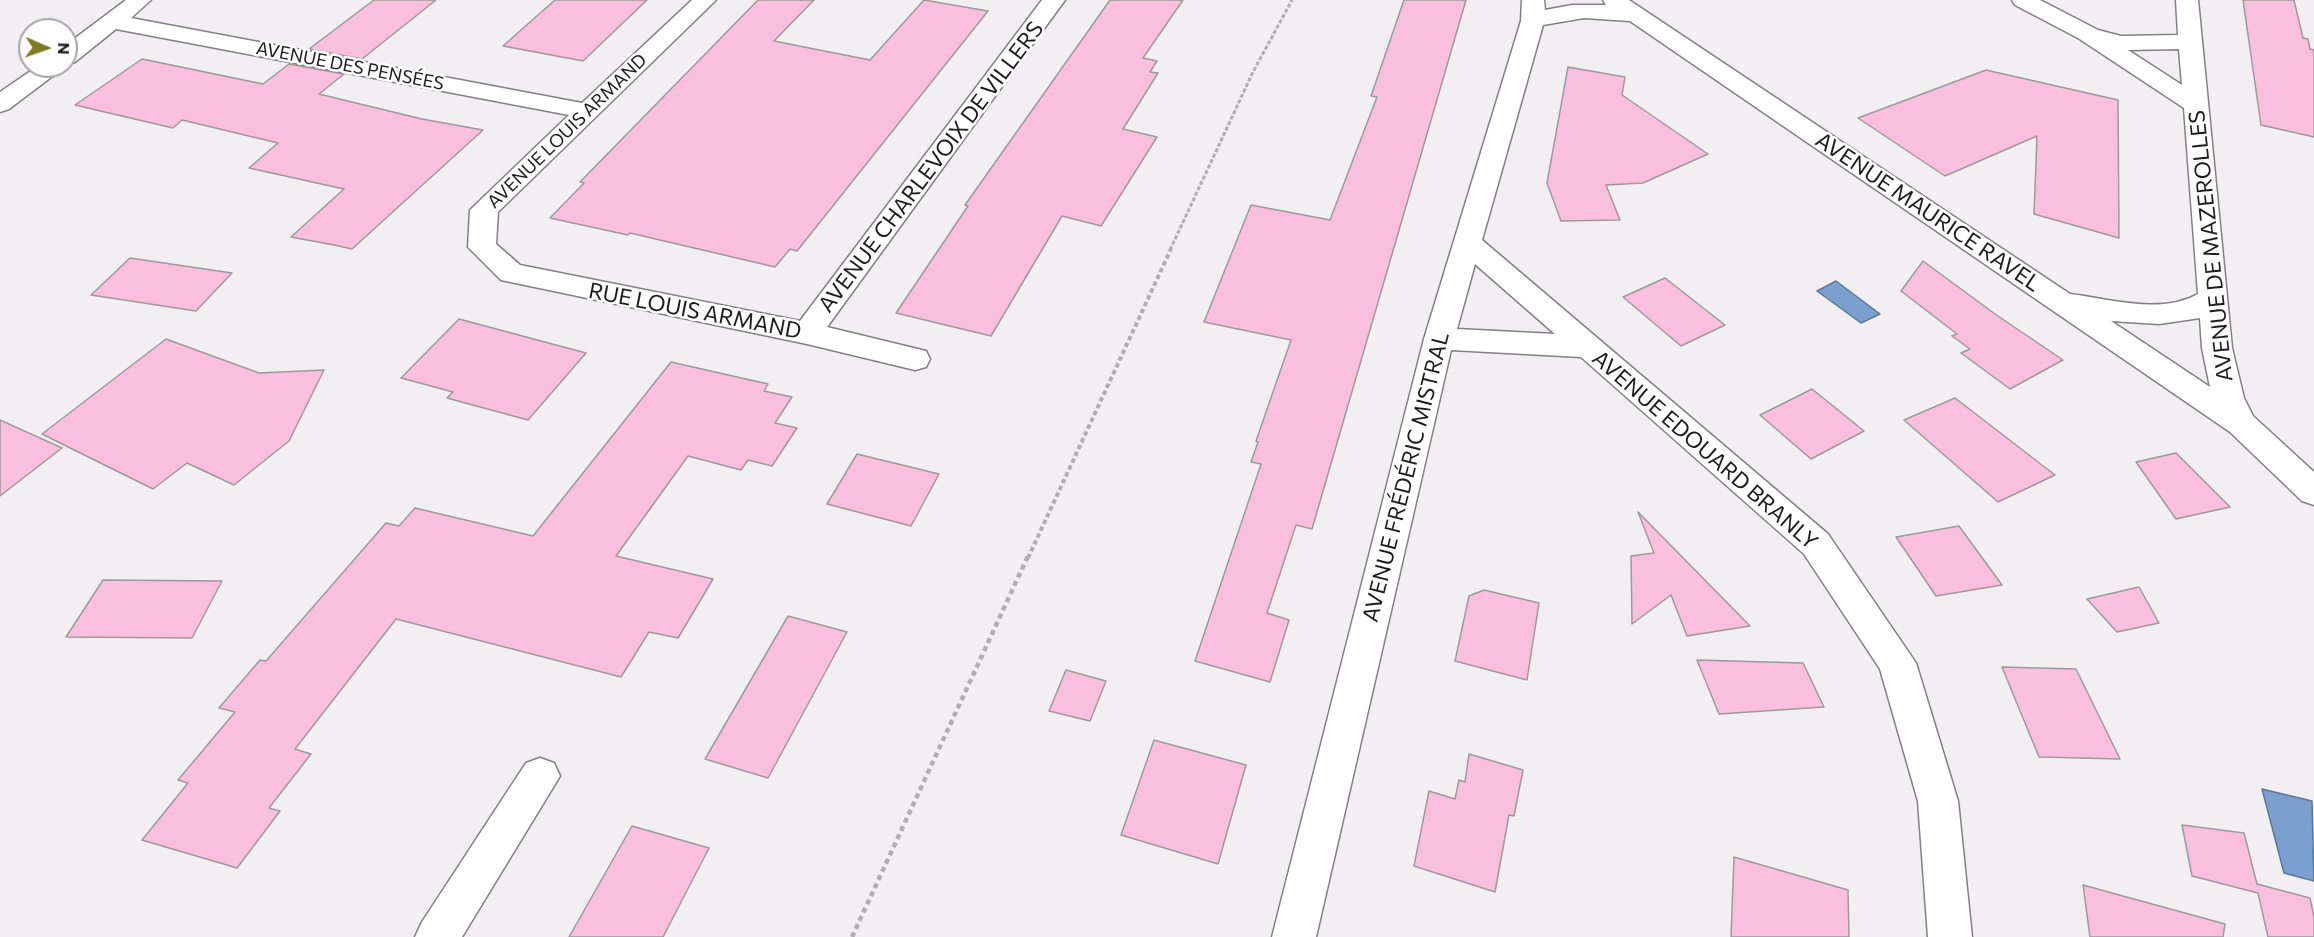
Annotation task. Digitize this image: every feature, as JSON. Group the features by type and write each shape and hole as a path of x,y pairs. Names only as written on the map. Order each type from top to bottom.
{"street":[{"path":"78,48 141,0"},
{"name":"AVENUE LOUIS ARMAND","path":"511,273 482,247 484,210 705,0"},
{"name":"AVENUE CHARLEVOIX DE VILLERS","path":"807,333 1054,0"},
{"path":"2023,0 2086,33 2196,105"},
{"name":"AVENUE DE MAZEROLLES","path":"2187,0 2217,348 2228,398 2241,424 2314,492"},
{"name":"AVENUE FRÉDÉRIC MISTRAL","path":"1294,937 1439,339 1533,11 1556,13 1625,7"},
{"name":"AVENUE MAURICE RAVEL","path":"1625,7 2241,424"},
{"name":"AVENUE DES PENSÉES","path":"114,22 586,111"},
{"path":"2086,33 2120,43 2190,42"},
{"path":"0,104 37,78"},
{"name":"AVENUE EDOUARD BRANLY","path":"1466,241 1816,544 1897,663 1938,801 1950,937"},
{"name":"RUE LOUIS ARMAND","path":"511,273 807,333 915,359"},
{"path":"2061,302 2100,310 2144,314 2190,311 2213,299"},
{"path":"1439,339 1589,347"},
{"path":"437,937 540,776"}],"path":[{"path":"852,937 1253,72 1292,0"}],"water":[{"path":"1836,281 1880,314 1861,323 1817,291"},
{"path":"2262,789 2312,801 2314,881 2284,873"}],"building":[{"path":"374,0 436,0 362,59 309,49"},
{"path":"555,0 647,0 583,61 503,46"},
{"path":"758,0 814,0 774,41 870,60 924,0 988,11 797,251 790,249 775,267 630,233 628,235 550,218 584,183 580,182"},
{"path":"1110,0 1183,0 1143,58 1157,61 1150,72 1158,73 1123,129 1157,137 1101,226 1062,216 991,336 896,313 968,206 965,205"},
{"path":"1404,0 1466,0 1312,529 1296,525 1267,613 1289,620 1270,682 1195,661 1261,464 1251,462 1258,442 1256,441 1291,340 1204,322 1251,205 1330,220 1377,97 1371,96"},
{"path":"2243,0 2294,0 2303,38 2308,39 2310,49 2314,50 2314,137 2261,125"},
{"path":"142,59 263,84 289,64 344,74 319,94 422,119 483,130 352,249 291,237 344,189 249,168 278,143 182,120 173,128 75,105"},
{"path":"1568,67 1625,77 1622,95 1708,154 1643,183 1606,185 1620,220 1561,221 1547,183"},
{"path":"1986,70 2118,100 2119,238 2034,214 2037,136 1945,176 1858,118"},
{"path":"130,258 232,273 196,311 91,295"},
{"path":"1923,261 2063,360 2010,389 1961,353 1970,349 1952,336 1957,334 1901,291"},
{"path":"1665,278 1725,325 1681,346 1623,297"},
{"path":"459,319 586,353 528,420 447,398 453,392 401,378"},
{"path":"166,339 259,373 324,370 289,441 234,485 187,463 153,489 42,434"},
{"path":"671,362 768,384 764,391 792,397 775,423 797,428 772,466 748,460 741,470 688,456 616,556 713,579 678,638 649,632 621,677 396,619 295,749 311,754 269,808 280,811 237,868 142,840 188,783 178,780 235,712 219,708 260,660 266,661 386,523 399,526 415,508 533,536"},
{"path":"1812,389 1864,431 1811,459 1760,415"},
{"path":"1955,398 2055,475 1998,502 1904,420"},
{"path":"0,420 62,448 0,496"},
{"path":"2176,453 2230,507 2176,519 2136,462"},
{"path":"857,454 939,474 911,526 827,504"},
{"path":"1638,512 1750,626 1687,636 1671,595 1632,624 1631,556 1654,553"},
{"path":"1959,526 2002,585 1936,596 1896,537"},
{"path":"103,580 222,581 192,638 66,637"},
{"path":"2139,587 2159,623 2117,632 2087,599"},
{"path":"1484,590 1539,603 1527,680 1455,661 1469,596"},
{"path":"788,616 847,632 768,778 705,759"},
{"path":"1697,660 1803,663 1824,707 1719,714"},
{"path":"2002,667 2076,669 2120,759 2039,757"},
{"path":"1066,670 1106,681 1090,721 1049,711"},
{"path":"1154,740 1246,765 1218,864 1121,835"},
{"path":"1469,754 1523,770 1514,816 1509,815 1495,892 1414,866 1429,791 1455,799 1459,780 1465,782"},
{"path":"2182,825 2244,833 2257,884 2310,898 2314,917 2314,937 2268,937 2258,893 2192,876"},
{"path":"632,826 709,848 663,937 569,937"},
{"path":"1734,857 1848,890 1849,937 1731,937"},
{"path":"2083,885 2225,924 2223,937 2090,937"}]}
